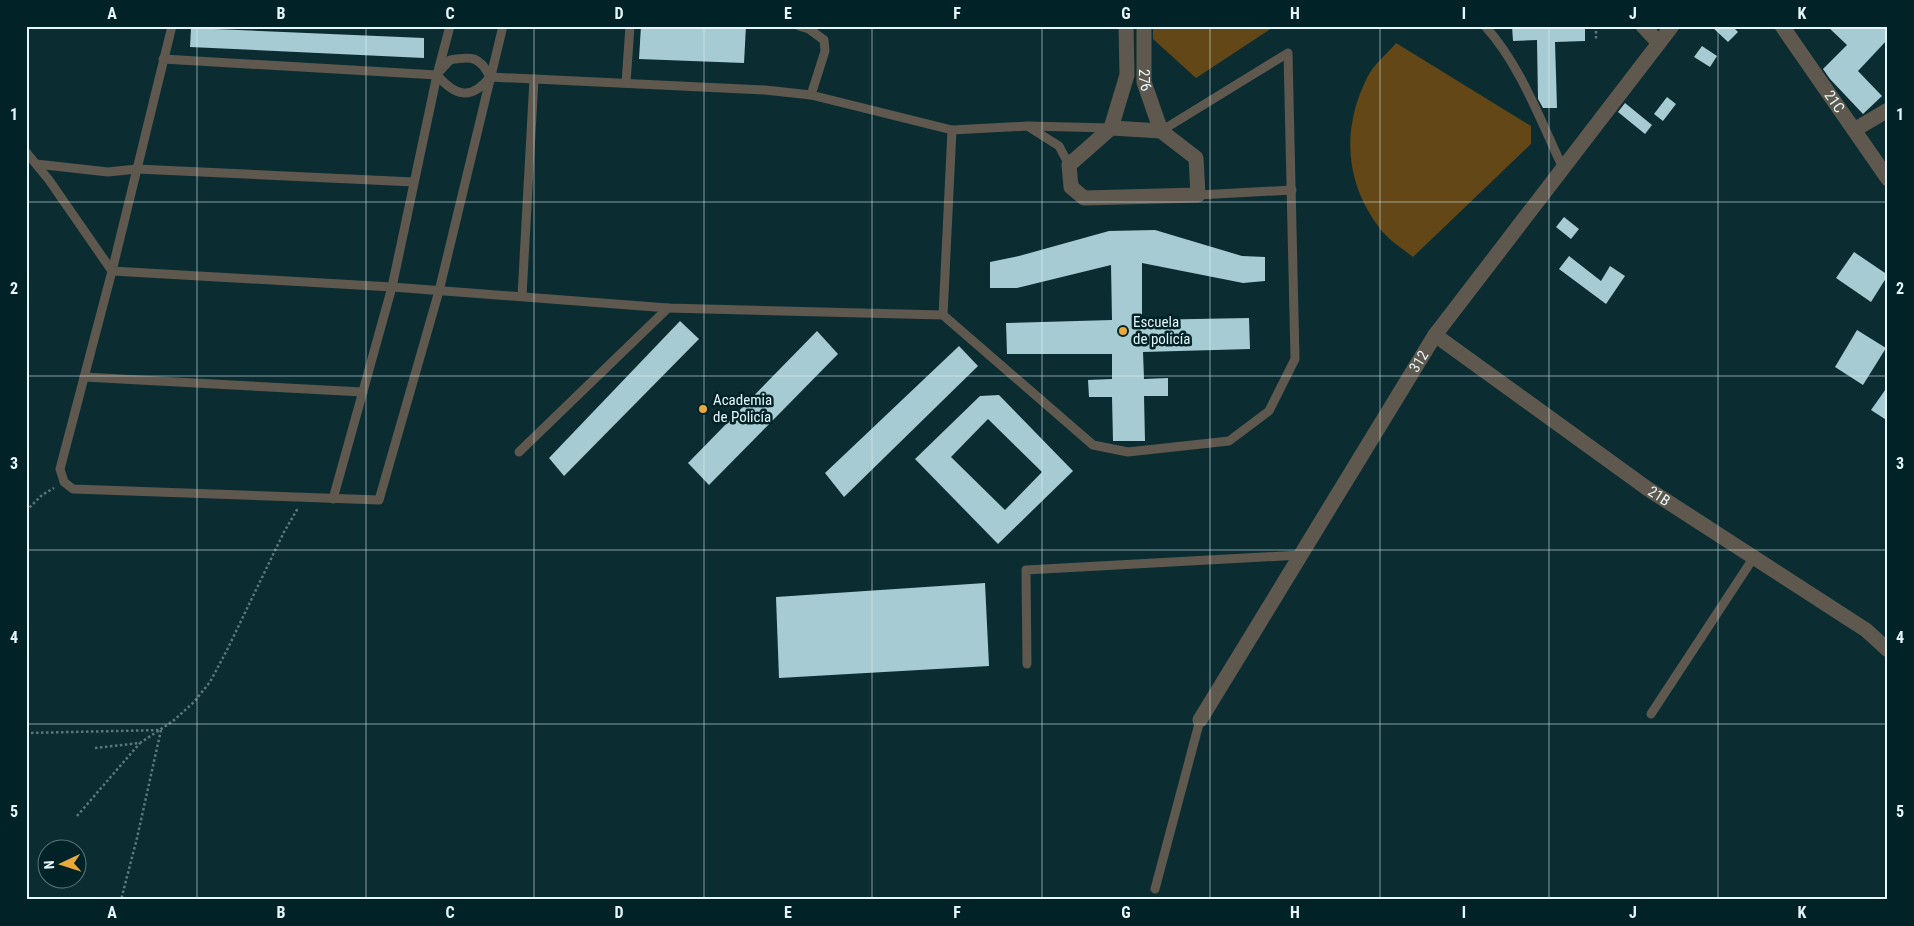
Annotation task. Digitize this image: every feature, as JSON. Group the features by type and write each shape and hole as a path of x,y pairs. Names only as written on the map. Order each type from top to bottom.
{"street":[{"name":"276","path":"1111,128 1127,75 1126,26"},
{"name":"276","path":"1144,26 1144,82 1161,131"},
{"path":"1643,26 1659,43"},
{"name":"312","path":"1200,720 1435,336 1672,26"},
{"name":"21C","path":"1782,26 1888,179"},
{"path":"1854,130 1888,110"},
{"path":"1111,128 1161,131 1196,158 1198,195 1084,198 1071,187 1069,165 1111,128"},
{"name":"21B","path":"1435,336 1648,489 1866,630 1888,650"}],"lane":[{"path":"172,26 112,271 60,469 64,482 73,489 379,500 440,291 503,26"},
{"path":"333,499 392,287 437,75 450,26"},
{"path":"626,83 630,26"},
{"path":"799,26 809,29 824,40 825,50 811,95"},
{"path":"1485,26 1499,42 1518,73 1563,168"},
{"path":"112,271 392,287 668,308 943,315 1093,445 1128,452 1229,441 1269,411 1294,359 1288,53 1161,131"},
{"path":"437,75 450,60 470,57 479,60 485,66 490,77"},
{"path":"163,59 437,75 447,87 460,93 473,92 482,87 490,77"},
{"path":"490,77 765,90 811,95 952,130 1028,126 1111,128"},
{"path":"522,296 534,79"},
{"path":"1028,126 1059,146 1069,165"},
{"path":"943,315 952,130"},
{"path":"26,152 112,271"},
{"path":"36,164 108,172 137,169 414,182"},
{"path":"1198,195 1292,190"},
{"path":"519,452 668,308"},
{"path":"84,377 363,392"},
{"path":"1027,664 1026,570 1301,555"},
{"path":"1651,714 1754,557"},
{"path":"1155,889 1200,720"}],"path":[{"path":"1596,26 1596,39"},
{"path":"26,511 42,495 64,482"},
{"path":"77,816 140,743 161,730 194,702 210,682 284,532 304,498"},
{"path":"26,733 161,730"},
{"path":"121,900 161,730"},
{"path":"95,748 140,743"}],"shaded area":[{"path":"1153,26 1275,26 1196,78 1153,39"},
{"path":"1396,43 1531,126 1531,144 1413,257 1384,234 1369,212 1360,194 1351,156 1353,117 1359,98 1367,78 1376,64"}],"building":[{"path":"641,26 746,26 744,63 639,59"},
{"path":"1512,26 1585,26 1585,41 1555,42 1557,108 1543,108 1538,99 1537,40 1513,41"},
{"path":"1711,26 1732,26 1738,32 1728,42"},
{"path":"1827,26 1888,26 1888,39 1858,71 1882,96 1863,114 1823,69 1847,45"},
{"path":"191,28 424,38 424,58 190,47"},
{"path":"1702,46 1717,56 1710,67 1694,57"},
{"path":"1667,97 1676,104 1663,121 1654,114"},
{"path":"1625,103 1652,125 1645,134 1618,112"},
{"path":"1564,217 1579,229 1571,239 1556,227"},
{"path":"1155,230 1242,256 1265,257 1265,281 1243,283 1142,263 1142,320 1249,318 1250,349 1143,352 1144,379 1168,378 1168,396 1144,396 1145,441 1113,441 1112,397 1089,397 1088,380 1112,379 1112,354 1007,354 1006,323 1112,320 1111,265 1017,288 990,288 990,262 1019,256 1109,231"},
{"path":"1854,252 1888,275 1871,302 1836,278"},
{"path":"1569,256 1601,281 1610,266 1625,276 1606,304 1559,269"},
{"path":"680,321 699,339 564,476 549,458"},
{"path":"1857,330 1886,348 1863,385 1835,367"},
{"path":"817,331 838,354 709,485 688,463"},
{"path":"959,346 978,366 844,497 825,473"},
{"path":"1888,386 1888,421 1871,410"},
{"path":"999,395 1073,471 998,544 915,459 980,396","holes":["988,419 1042,472 1005,510 951,457"]},
{"path":"985,583 989,666 779,678 776,597"}],"place":[{"name":"Escuela de policía","path":"1123,331"},
{"name":"Academia de Policía","path":"703,409"}]}
